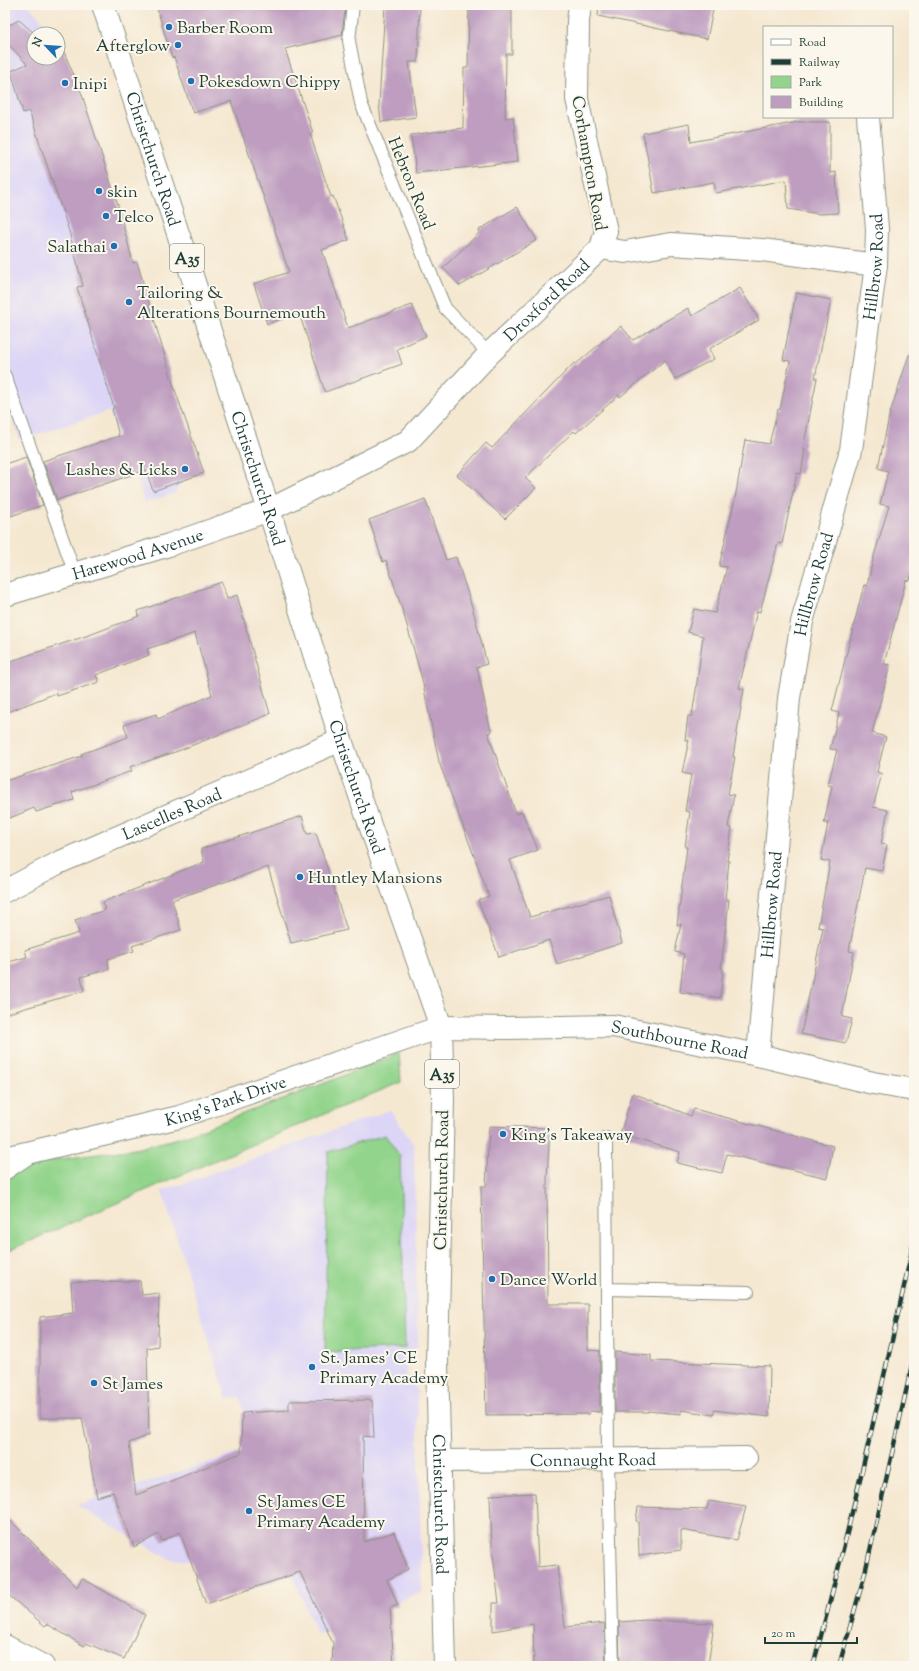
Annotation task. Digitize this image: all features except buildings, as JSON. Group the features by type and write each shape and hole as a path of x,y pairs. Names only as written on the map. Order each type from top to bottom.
{"street":[{"name":"Christchurch Road","path":"103,5 269,510 341,740 441,1027 443,1100 437,1362 445,1666"},
{"name":"Corhampton Road","path":"580,5 578,21 577,99 606,231 601,248"},
{"name":"Hillbrow Road","path":"758,1055 789,698 802,622 851,450 876,264 877,229 868,118"},
{"name":"Droxford Road","path":"269,510 408,441 489,354 601,248 625,252 671,244 762,250 876,264"},
{"name":"Harewood Avenue","path":"5,595 75,574 269,510"},
{"name":"Lascelles Road","path":"5,891 58,862 341,740"},
{"name":"Southbourne Road","path":"441,1027 507,1028 613,1026 758,1055 873,1083 914,1090"},
{"name":"King's Park Drive","path":"5,1158 179,1117 441,1027"},
{"name":"Connaught Road","path":"440,1461 746,1458"},
{"path":"5,1646 43,1666"}],"lane":[{"name":"Hebron Road","path":"353,5 349,42 361,103 445,308 489,354"},
{"path":"5,376 75,574"},
{"path":"606,1138 608,1459 613,1666"},
{"path":"5,1174 43,1149"},
{"path":"607,1289 748,1292"}],"shaded area":[{"path":"5,5 28,5 47,26 26,26 26,66 64,66 191,467 175,493 145,503 132,462 127,463 110,411 20,440 5,391"},
{"name":"St. James' CE Primary Academy","path":"390,1110 414,1145 418,1346 406,1354 407,1380 417,1388 422,1592 317,1635 288,1564 269,1569 169,1559 76,1505 247,1450 247,1420 240,1397 227,1399 162,1191"}],"green space":[{"path":"399,1053 401,1082 190,1171 5,1252 5,1172 24,1164 135,1149 179,1138 320,1085"},
{"path":"385,1135 400,1156 405,1348 325,1352 328,1152"}],"railway":[{"path":"813,1666 866,1454 914,1241"},
{"path":"839,1666 865,1573 914,1356"}],"place":[{"name":"Barber Room","path":"169,27"},
{"name":"Afterglow","path":"178,45"},
{"name":"Pokesdown Chippy","path":"191,81"},
{"name":"Inipi","path":"65,83"},
{"name":"skin","path":"99,191"},
{"name":"Telco","path":"106,216"},
{"name":"Salathai","path":"114,246"},
{"name":"Tailoring & Alterations Bournemouth","path":"129,302"},
{"name":"Lashes & Licks","path":"185,469"},
{"name":"Huntley Mansions","path":"300,877"},
{"name":"King's Takeaway","path":"503,1134"},
{"name":"Dance World","path":"492,1279"},
{"name":"St. James' CE Primary Academy","path":"312,1367"},
{"name":"St James","path":"94,1383"},
{"name":"St James CE Primary Academy","path":"249,1511"}]}
